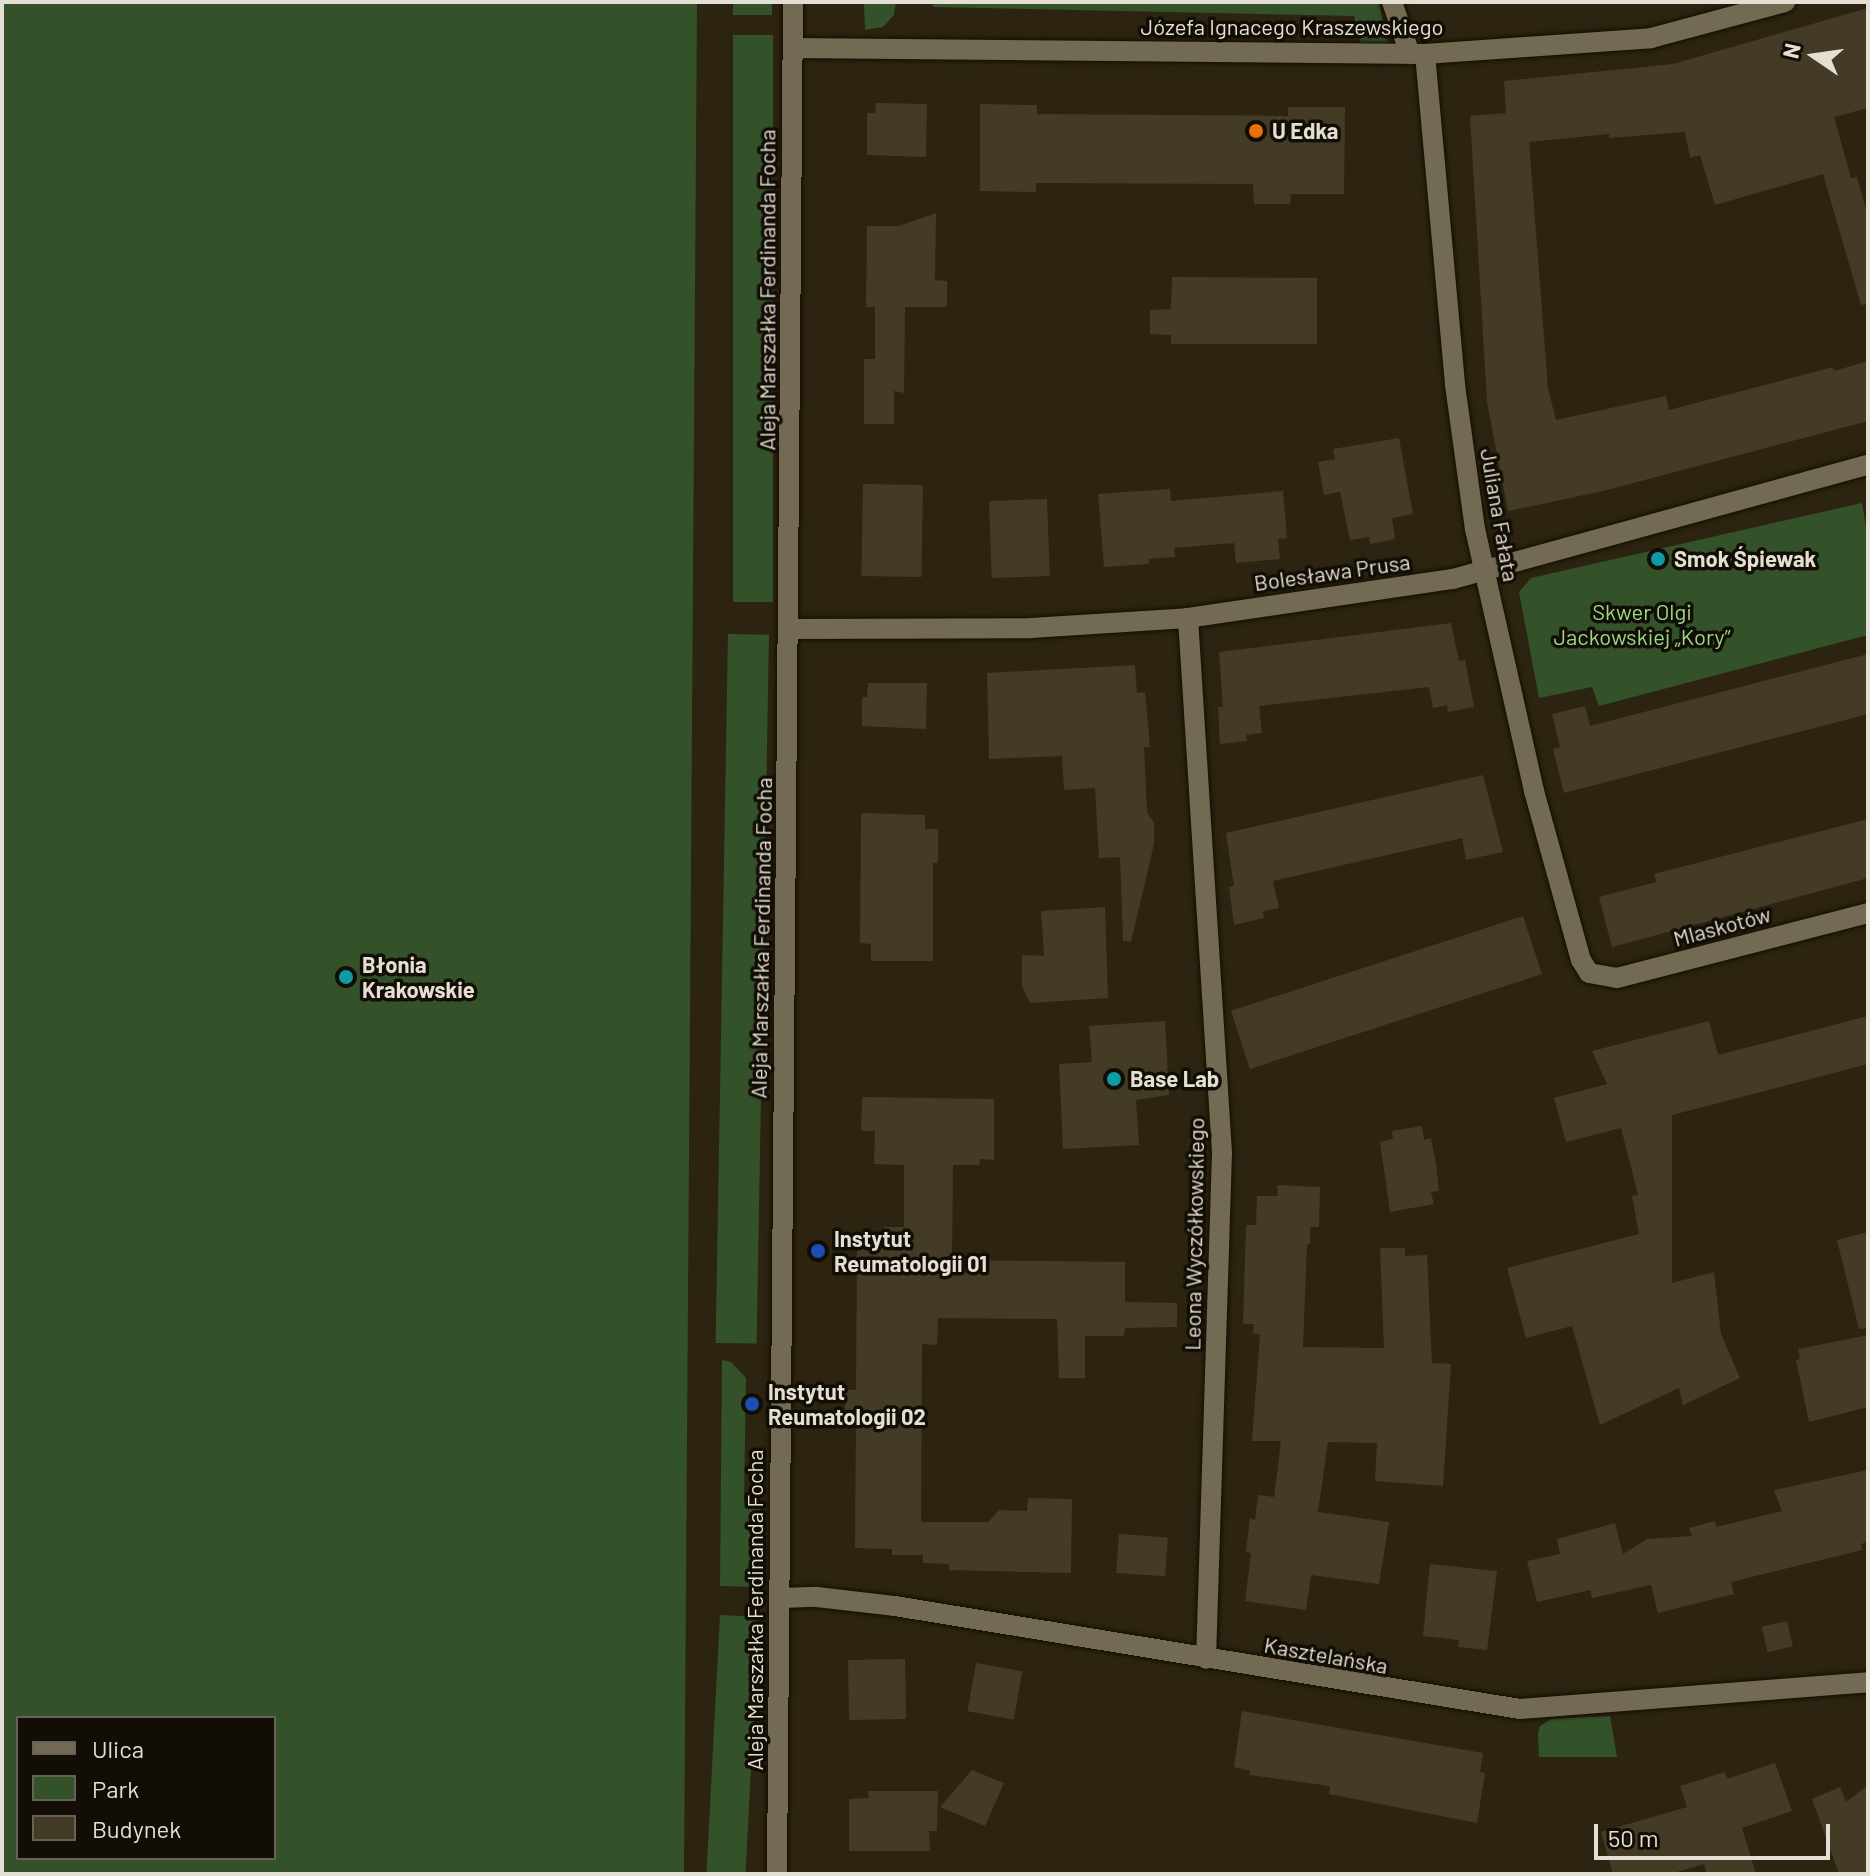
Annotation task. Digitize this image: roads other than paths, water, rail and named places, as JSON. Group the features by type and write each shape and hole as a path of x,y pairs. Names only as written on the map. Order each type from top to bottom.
{"street":[{"name":"Aleja Marszałka Ferdinanda Focha","path":"777,1874 793,2"},
{"name":"Juliana Fałata","path":"1392,2 1418,54 1455,385 1484,571 1534,791 1581,960 1589,973"},
{"name":"Józefa Ignacego Kraszewskiego","path":"793,48 1418,54 1651,38 1785,2"},
{"name":"Bolesława Prusa","path":"788,629 1031,628 1188,618 1484,571 1868,465"},
{"name":"Leona Wyczółkowskiego","path":"1188,618 1222,1153 1206,1659"},
{"name":"Mlaskotów","path":"1589,973 1617,978 1868,913"},
{"name":"Kasztelańska","path":"780,1598 817,1597 895,1606 1492,1707 1533,1710 1868,1682"}],"place":[{"name":"U Edka","path":"1256,131"},
{"name":"Smok Śpiewak","path":"1658,559"},
{"name":"Błonia Krakowskie","path":"346,977"},
{"name":"Base Lab","path":"1114,1079"},
{"name":"Instytut Reumatologii 01","path":"818,1251"},
{"name":"Instytut Reumatologii 02","path":"752,1404"}],"park label":[{"name":"Skwer Olgi Jackowskiej „Kory”","path":"1642,624"}]}
